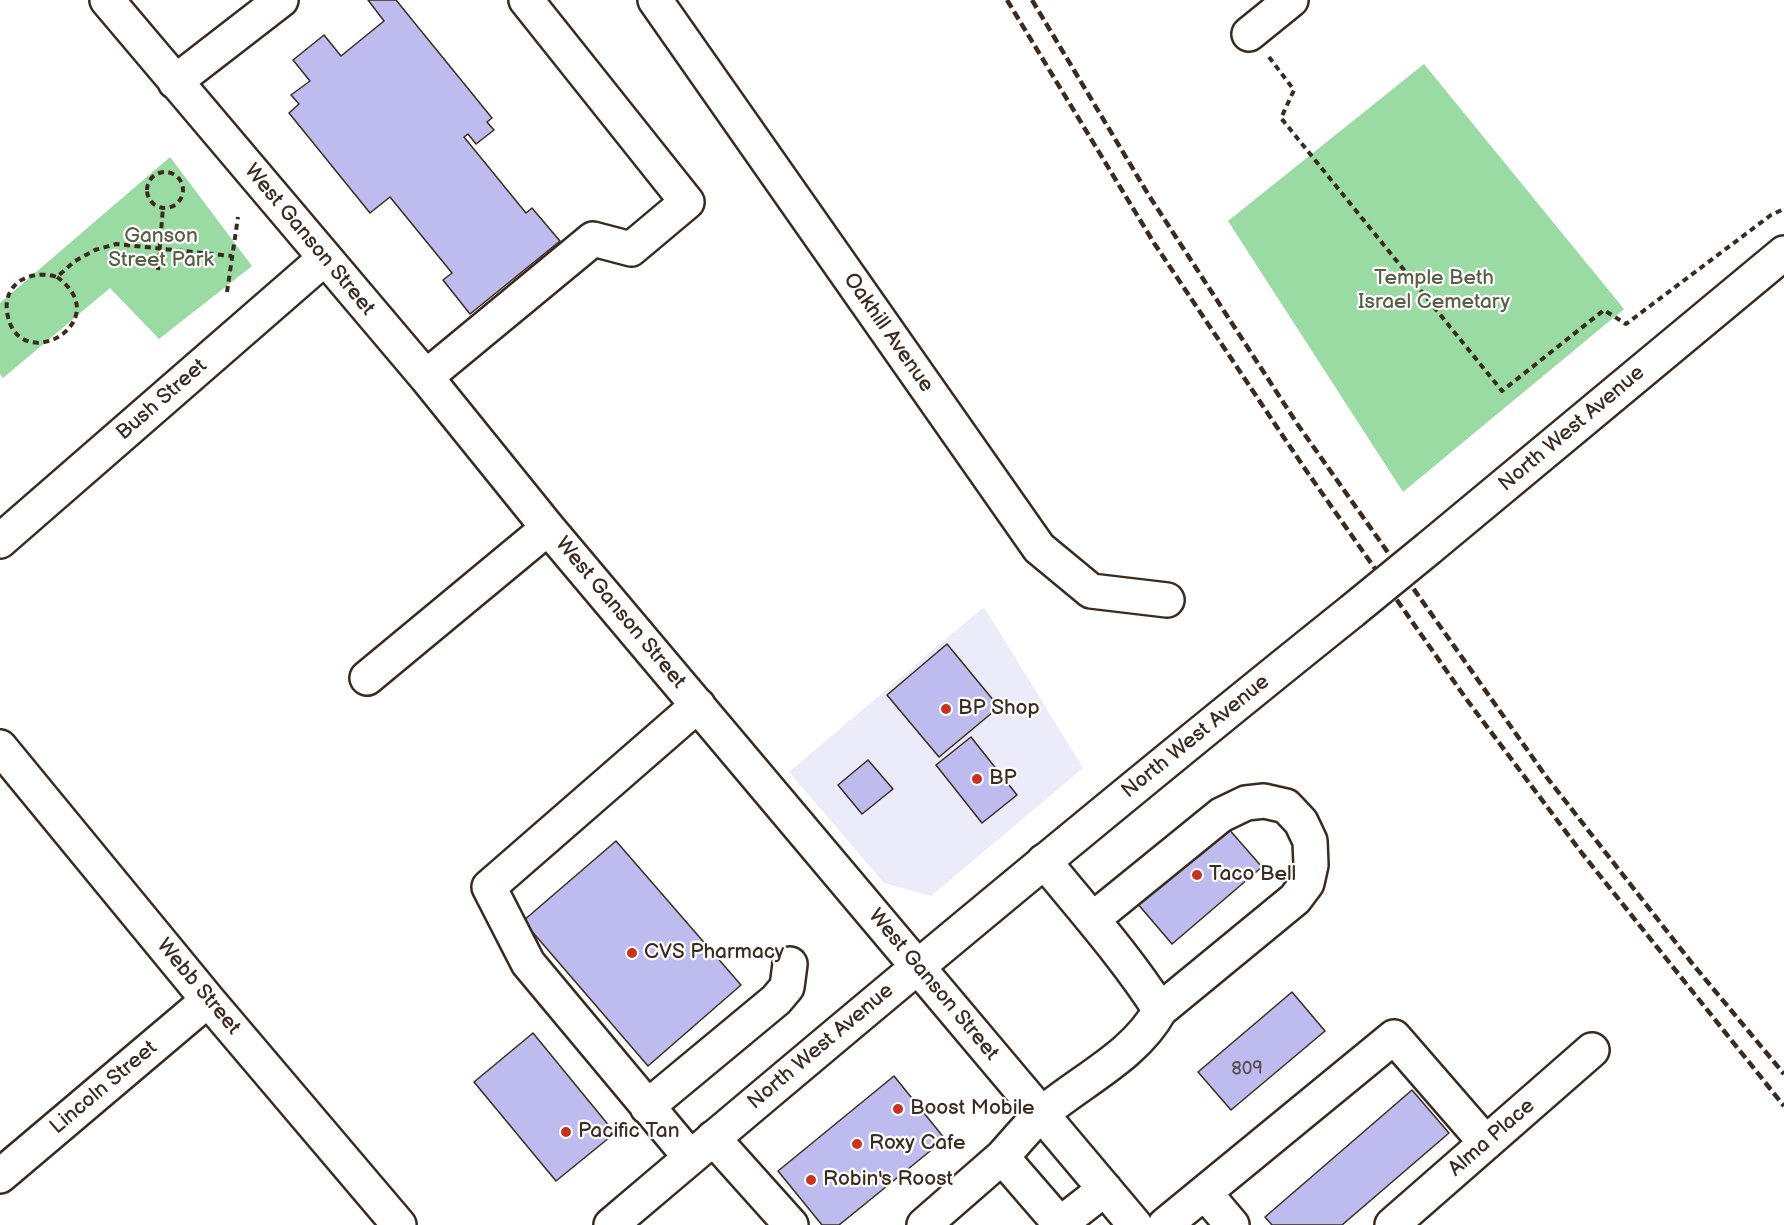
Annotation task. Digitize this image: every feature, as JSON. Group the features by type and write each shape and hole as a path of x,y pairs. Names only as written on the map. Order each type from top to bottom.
{"street":[{"name":"West Ganson Street","path":"107,0 1135,1225"},
{"path":"175,82 281,0"},
{"path":"426,378 593,239 630,249 687,202 526,0"},
{"name":"Oakhill Avenue","path":"655,0 1040,548 1091,591 1167,600"},
{"path":"1249,34 1291,0"},
{"name":"North West Avenue","path":"610,1225 1044,861 1430,548 1784,253"},
{"name":"Bush Street","path":"0,541 325,258"},
{"path":"367,678 548,528"},
{"path":"698,705 489,887 528,963 647,1107 702,1148 791,1225"},
{"name":"Webb Street","path":"0,747 208,1000 399,1225"},
{"path":"924,1225 1002,1157 1042,1114 1119,1056 1151,1028 1160,1010 1295,900 1307,883 1311,865 1310,841 1301,822 1286,806 1264,801 1246,803 1221,815 1093,920"},
{"path":"1044,861 1138,976 1160,1010"},
{"path":"647,1107 776,1000 787,987 790,964"},
{"name":"Lincoln Street","path":"0,1176 208,1000"},
{"path":"1165,1225 1394,1037 1486,1143"},
{"name":"Alma Place","path":"1392,1225 1592,1050"},
{"path":"1002,1157 1060,1225 1105,1189"},
{"path":"1205,1193 1232,1225"}],"path":[{"path":"1249,34 1294,90 1281,118 1502,391 1604,310 1626,324 1771,214 1784,210"},
{"path":"167,172 177,176 183,191 178,201 169,207 163,207 157,206 149,197 148,185 154,175 167,172"},
{"path":"158,270 163,207"},
{"path":"227,292 238,217"},
{"path":"57,277 75,261 95,250 116,244 232,256"},
{"path":"46,273 57,277 73,292 76,315 72,325 65,334 44,343 33,342 22,337 14,330 8,319 6,308 9,296 23,278 46,273"}],"shaded area":[{"path":"984,607 1083,768 931,896 884,883 789,772"}],"green space":[{"name":"Temple Beth Israel Cemetary","path":"1424,64 1624,309 1403,492 1228,221"},
{"name":"Ganson Street Park","path":"170,157 252,266 159,339 110,288 3,378 0,374 0,303"}],"building":[{"path":"368,0 396,0 492,118 487,122 494,130 476,144 468,134 464,137 526,213 532,208 560,241 470,314 443,280 452,273 390,197 370,213 289,113 299,104 291,95 310,81 293,60 324,35 341,56 384,21"},
{"path":"947,644 999,707 939,757 887,695"},
{"path":"971,737 1017,795 982,823 936,765"},
{"path":"868,760 893,789 862,814 838,785"},
{"path":"1227,827 1262,867 1172,944 1137,903"},
{"name":"CVS Pharmacy","path":"616,841 741,985 648,1066 523,921"},
{"path":"1292,992 1325,1031 1231,1110 1198,1072"},
{"path":"533,1033 615,1133 556,1181 474,1082"},
{"path":"894,1076 945,1139 839,1225 822,1225 778,1171"},
{"path":"1412,1090 1449,1133 1342,1225 1272,1225 1265,1217"}],"railway":[{"path":"1007,0 1154,243 1303,466 1467,700 1581,852 1784,1106"},
{"path":"1032,0 1148,194 1298,425 1545,775 1691,962 1784,1074"}],"place":[{"name":"BP Shop","path":"946,709"},
{"name":"BP","path":"977,779"},
{"name":"Taco Bell","path":"1197,875"},
{"name":"CVS Pharmacy","path":"632,953"},
{"name":"Boost Mobile","path":"898,1109"},
{"name":"Pacific Tan","path":"566,1132"},
{"name":"Roxy Cafe","path":"857,1144"},
{"name":"Robin's Roost","path":"811,1180"}]}
